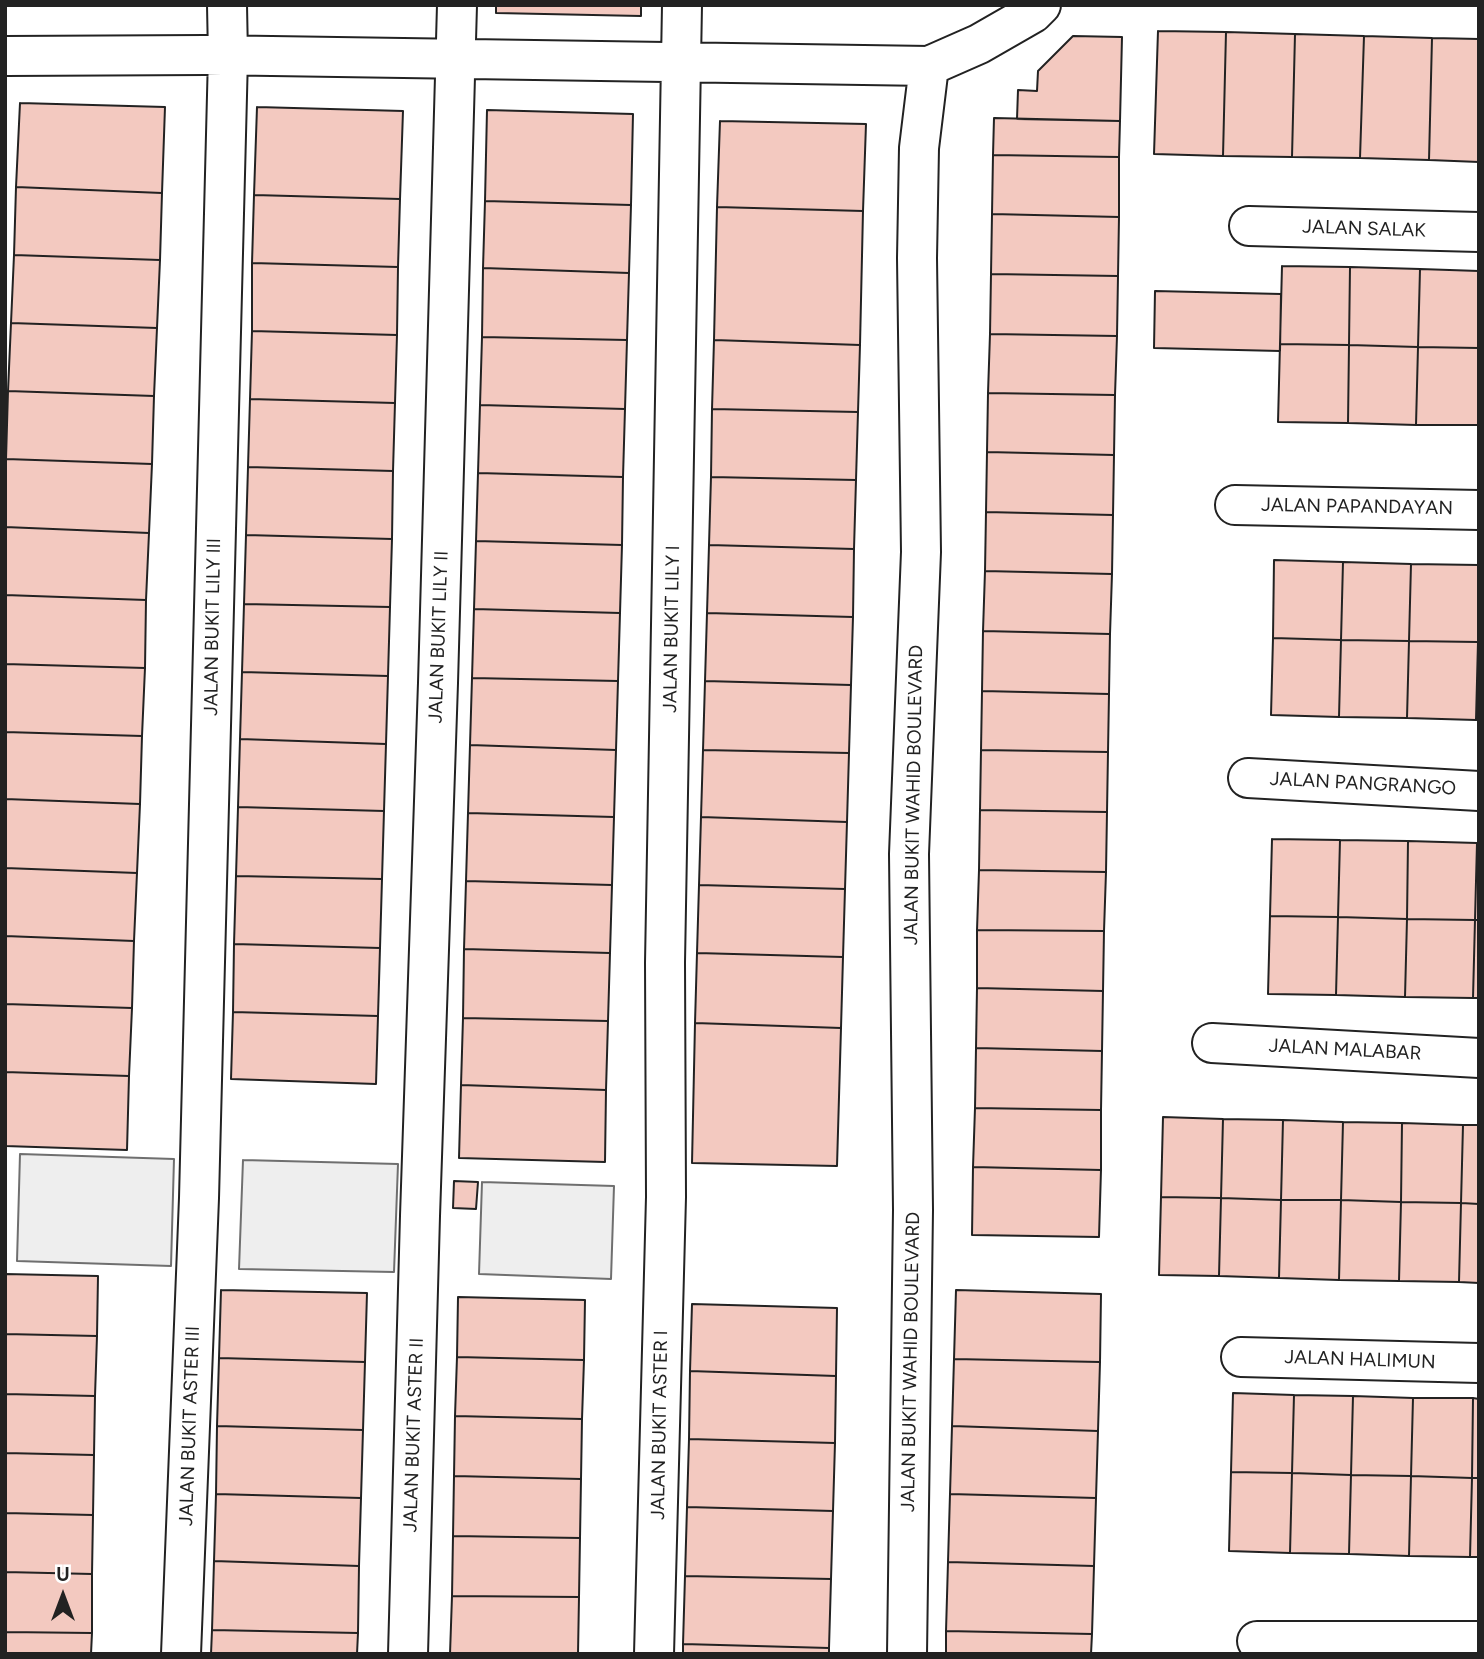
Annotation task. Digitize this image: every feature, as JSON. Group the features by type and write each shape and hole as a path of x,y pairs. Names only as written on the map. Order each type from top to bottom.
{"street":[{"name":"JALAN BUKIT LILY III","path":"198,1198 228,56 227,5"},
{"name":"JALAN BUKIT LILY II","path":"420,1216 457,5"},
{"name":"JALAN BUKIT LILY I","path":"666,1197 665,948 682,5"},
{"path":"5,56 455,58 929,66 979,44 1041,5"},
{"name":"JALAN BUKIT WAHID BOULEVARD","path":"907,1654 913,1210 909,854 921,552 917,230 919,148 929,66"},
{"name":"JALAN SALAK","path":"1249,226 1479,232"},
{"name":"JALAN PAPANDAYAN","path":"1235,505 1479,510"},
{"name":"JALAN PANGRANGO","path":"1248,778 1479,791"},
{"name":"JALAN MALABAR","path":"1212,1043 1479,1058"},
{"name":"JALAN BUKIT ASTER I","path":"654,1654 666,1197"},
{"name":"JALAN BUKIT ASTER III","path":"181,1654 198,1198"},
{"name":"JALAN BUKIT ASTER II","path":"408,1654 420,1216"},
{"name":"JALAN HALIMUN","path":"1241,1357 1479,1363"},
{"path":"1257,1641 1479,1641"}],"shaded area":[{"path":"20,1154 174,1159 171,1266 17,1261"},
{"path":"243,1160 398,1164 394,1272 239,1269"},
{"path":"482,1182 614,1186 611,1279 479,1274"}],"building":[{"path":"496,5 641,5 641,16 496,13"},
{"path":"1158,31 1226,32 1223,156 1154,154"},
{"path":"1226,32 1295,34 1292,157 1223,156"},
{"path":"1295,34 1364,36 1360,158 1292,157"},
{"path":"1073,36 1122,37 1120,121 1017,119 1018,90 1037,91 1038,71"},
{"path":"1364,36 1432,38 1429,160 1360,158"},
{"path":"1432,38 1479,39 1479,162 1429,160"},
{"path":"20,103 165,107 162,193 16,187"},
{"path":"257,107 403,111 400,199 254,195"},
{"path":"487,110 633,114 631,205 485,201"},
{"path":"994,118 1120,121 1119,157 993,155"},
{"path":"720,121 866,124 863,211 717,207"},
{"path":"993,155 1119,157 1119,217 992,214"},
{"path":"16,187 162,193 160,260 14,255"},
{"path":"254,195 400,199 398,267 252,263"},
{"path":"485,201 631,205 629,273 483,268"},
{"path":"717,207 863,211 860,345 714,340"},
{"path":"992,214 1119,217 1118,276 991,274"},
{"path":"14,255 160,260 157,328 11,323"},
{"path":"252,263 398,267 397,335 252,331"},
{"path":"1282,266 1350,267 1349,345 1280,344"},
{"path":"1350,267 1420,269 1418,347 1349,345"},
{"path":"483,268 629,273 627,340 482,337"},
{"path":"1420,269 1479,271 1479,348 1418,347"},
{"path":"991,274 1118,276 1117,336 990,334"},
{"path":"1155,291 1281,294 1280,351 1154,348"},
{"path":"11,323 157,328 154,396 8,391"},
{"path":"252,331 397,335 395,403 250,399"},
{"path":"990,334 1117,336 1115,395 988,393"},
{"path":"482,337 627,340 625,409 480,405"},
{"path":"714,340 860,345 858,412 712,409"},
{"path":"1280,344 1349,345 1348,423 1278,422"},
{"path":"1349,345 1418,347 1416,425 1348,423"},
{"path":"1418,347 1479,348 1479,425 1416,425"},
{"path":"8,391 154,396 152,464 6,459"},
{"path":"988,393 1115,395 1114,455 987,452"},
{"path":"250,399 395,403 393,471 248,467"},
{"path":"480,405 625,409 623,477 478,473"},
{"path":"712,409 858,412 856,480 711,477"},
{"path":"987,452 1114,455 1113,515 986,512"},
{"path":"6,459 152,464 149,533 5,527"},
{"path":"248,467 393,471 392,539 246,535"},
{"path":"478,473 623,477 622,545 476,541"},
{"path":"711,477 856,480 854,549 709,545"},
{"path":"986,512 1113,515 1112,574 985,571"},
{"path":"5,527 149,533 146,600 5,595"},
{"path":"246,535 392,539 390,607 244,604"},
{"path":"476,541 622,545 620,613 474,609"},
{"path":"709,545 854,549 853,617 707,613"},
{"path":"1274,560 1343,562 1341,640 1273,638"},
{"path":"1343,562 1411,564 1409,641 1341,640"},
{"path":"1411,564 1479,565 1478,642 1409,641"},
{"path":"985,571 1112,574 1110,634 983,631"},
{"path":"5,595 146,600 145,668 5,664"},
{"path":"244,604 390,607 388,676 242,672"},
{"path":"474,609 620,613 618,681 472,678"},
{"path":"707,613 853,617 851,685 705,681"},
{"path":"983,631 1110,634 1109,694 982,691"},
{"path":"1273,638 1341,640 1339,717 1271,715"},
{"path":"1341,640 1409,641 1407,718 1339,717"},
{"path":"1409,641 1478,642 1476,720 1407,718"},
{"path":"1478,642 1479,720 1476,720"},
{"path":"5,664 145,668 142,736 5,732"},
{"path":"242,672 388,676 386,744 240,739"},
{"path":"472,678 618,681 616,750 470,745"},
{"path":"705,681 851,685 849,753 703,750"},
{"path":"982,691 1109,694 1108,752 981,750"},
{"path":"5,732 142,736 140,804 5,799"},
{"path":"240,739 386,744 384,811 238,807"},
{"path":"470,745 616,750 614,817 468,813"},
{"path":"703,750 849,753 847,822 701,817"},
{"path":"981,750 1108,752 1107,812 980,810"},
{"path":"5,799 140,804 137,873 5,868"},
{"path":"238,807 384,811 382,879 236,876"},
{"path":"980,810 1107,812 1106,872 979,870"},
{"path":"468,813 614,817 612,885 466,881"},
{"path":"701,817 847,822 845,889 699,885"},
{"path":"1272,839 1340,840 1338,917 1270,916"},
{"path":"1340,840 1408,841 1407,919 1338,917"},
{"path":"1408,841 1477,843 1475,920 1407,919"},
{"path":"1477,843 1479,920 1475,920"},
{"path":"5,868 137,873 134,941 5,936"},
{"path":"979,870 1106,872 1104,931 977,930"},
{"path":"236,876 382,879 380,948 234,944"},
{"path":"466,881 612,885 610,953 464,949"},
{"path":"699,885 845,889 843,957 697,953"},
{"path":"1270,916 1338,917 1336,995 1268,994"},
{"path":"1338,917 1407,919 1405,997 1336,995"},
{"path":"1407,919 1475,920 1473,998 1405,997"},
{"path":"1475,920 1479,920 1479,998 1473,998"},
{"path":"977,930 1104,931 1103,991 977,988"},
{"path":"5,936 134,941 132,1008 5,1004"},
{"path":"234,944 380,948 378,1016 233,1012"},
{"path":"464,949 610,953 608,1021 463,1018"},
{"path":"697,953 843,957 841,1028 695,1023"},
{"path":"977,988 1103,991 1102,1051 976,1048"},
{"path":"5,1004 132,1008 129,1076 5,1072"},
{"path":"233,1012 378,1016 376,1084 231,1079"},
{"path":"463,1018 608,1021 606,1090 461,1085"},
{"path":"695,1023 841,1028 837,1166 692,1163"},
{"path":"976,1048 1102,1051 1101,1110 975,1108"},
{"path":"5,1072 129,1076 127,1150 5,1146"},
{"path":"461,1085 606,1090 605,1162 459,1158"},
{"path":"975,1108 1101,1110 1101,1170 973,1167"},
{"path":"1163,1117 1223,1119 1221,1198 1161,1197"},
{"path":"1223,1119 1283,1120 1281,1200 1221,1198"},
{"path":"1283,1120 1343,1122 1341,1200 1281,1200"},
{"path":"1343,1122 1402,1123 1401,1202 1341,1200"},
{"path":"1402,1123 1463,1125 1461,1203 1401,1202"},
{"path":"1463,1125 1479,1125 1479,1204 1461,1203"},
{"path":"973,1167 1101,1170 1099,1237 972,1235"},
{"path":"454,1181 478,1182 476,1209 453,1208"},
{"path":"1161,1197 1221,1198 1219,1276 1159,1275"},
{"path":"1221,1198 1281,1200 1279,1278 1219,1276"},
{"path":"1281,1200 1341,1200 1339,1280 1279,1278"},
{"path":"1341,1200 1401,1202 1399,1281 1339,1280"},
{"path":"1401,1202 1461,1203 1459,1282 1399,1281"},
{"path":"1461,1203 1479,1204 1479,1283 1459,1282"},
{"path":"5,1274 98,1276 97,1336 5,1334"},
{"path":"221,1290 367,1293 365,1362 219,1358"},
{"path":"956,1290 1101,1294 1100,1362 954,1359"},
{"path":"458,1297 585,1300 584,1360 457,1357"},
{"path":"692,1304 837,1308 836,1376 690,1371"},
{"path":"5,1334 97,1336 95,1396 5,1394"},
{"path":"457,1357 584,1360 582,1419 455,1416"},
{"path":"219,1358 365,1362 363,1430 217,1426"},
{"path":"954,1359 1100,1362 1098,1431 952,1426"},
{"path":"690,1371 836,1376 835,1443 689,1439"},
{"path":"1233,1393 1294,1395 1292,1473 1231,1472"},
{"path":"5,1394 95,1396 94,1455 5,1453"},
{"path":"1294,1395 1353,1396 1351,1475 1292,1473"},
{"path":"1353,1396 1413,1398 1411,1476 1351,1475"},
{"path":"1413,1398 1473,1398 1472,1478 1411,1476"},
{"path":"1473,1398 1479,1399 1479,1478 1472,1478"},
{"path":"455,1416 582,1419 581,1479 454,1476"},
{"path":"217,1426 363,1430 361,1498 216,1494"},
{"path":"952,1426 1098,1431 1096,1498 950,1494"},
{"path":"689,1439 835,1443 833,1511 687,1507"},
{"path":"5,1453 94,1455 93,1515 5,1513"},
{"path":"1231,1472 1292,1473 1290,1553 1229,1551"},
{"path":"1292,1473 1351,1475 1349,1554 1290,1553"},
{"path":"1351,1475 1411,1476 1409,1556 1349,1554"},
{"path":"454,1476 581,1479 580,1538 453,1536"},
{"path":"1411,1476 1472,1478 1470,1557 1409,1556"},
{"path":"1472,1478 1479,1478 1479,1557 1470,1557"},
{"path":"216,1494 361,1498 359,1566 214,1561"},
{"path":"950,1494 1096,1498 1094,1566 948,1562"},
{"path":"687,1507 833,1511 831,1579 685,1576"},
{"path":"5,1513 93,1515 92,1574 5,1572"},
{"path":"453,1536 580,1538 579,1597 452,1596"},
{"path":"214,1561 359,1566 358,1633 212,1630"},
{"path":"948,1562 1094,1566 1092,1634 946,1631"},
{"path":"5,1572 92,1574 92,1633 5,1632"},
{"path":"685,1576 831,1579 829,1648 683,1644"},
{"path":"452,1596 579,1597 578,1654 450,1654"},
{"path":"212,1630 358,1633 357,1654 211,1654"},
{"path":"946,1631 1092,1634 1091,1654 946,1654"},
{"path":"5,1632 92,1633 91,1654 5,1654"},
{"path":"683,1644 829,1648 829,1654 683,1654"}]}
